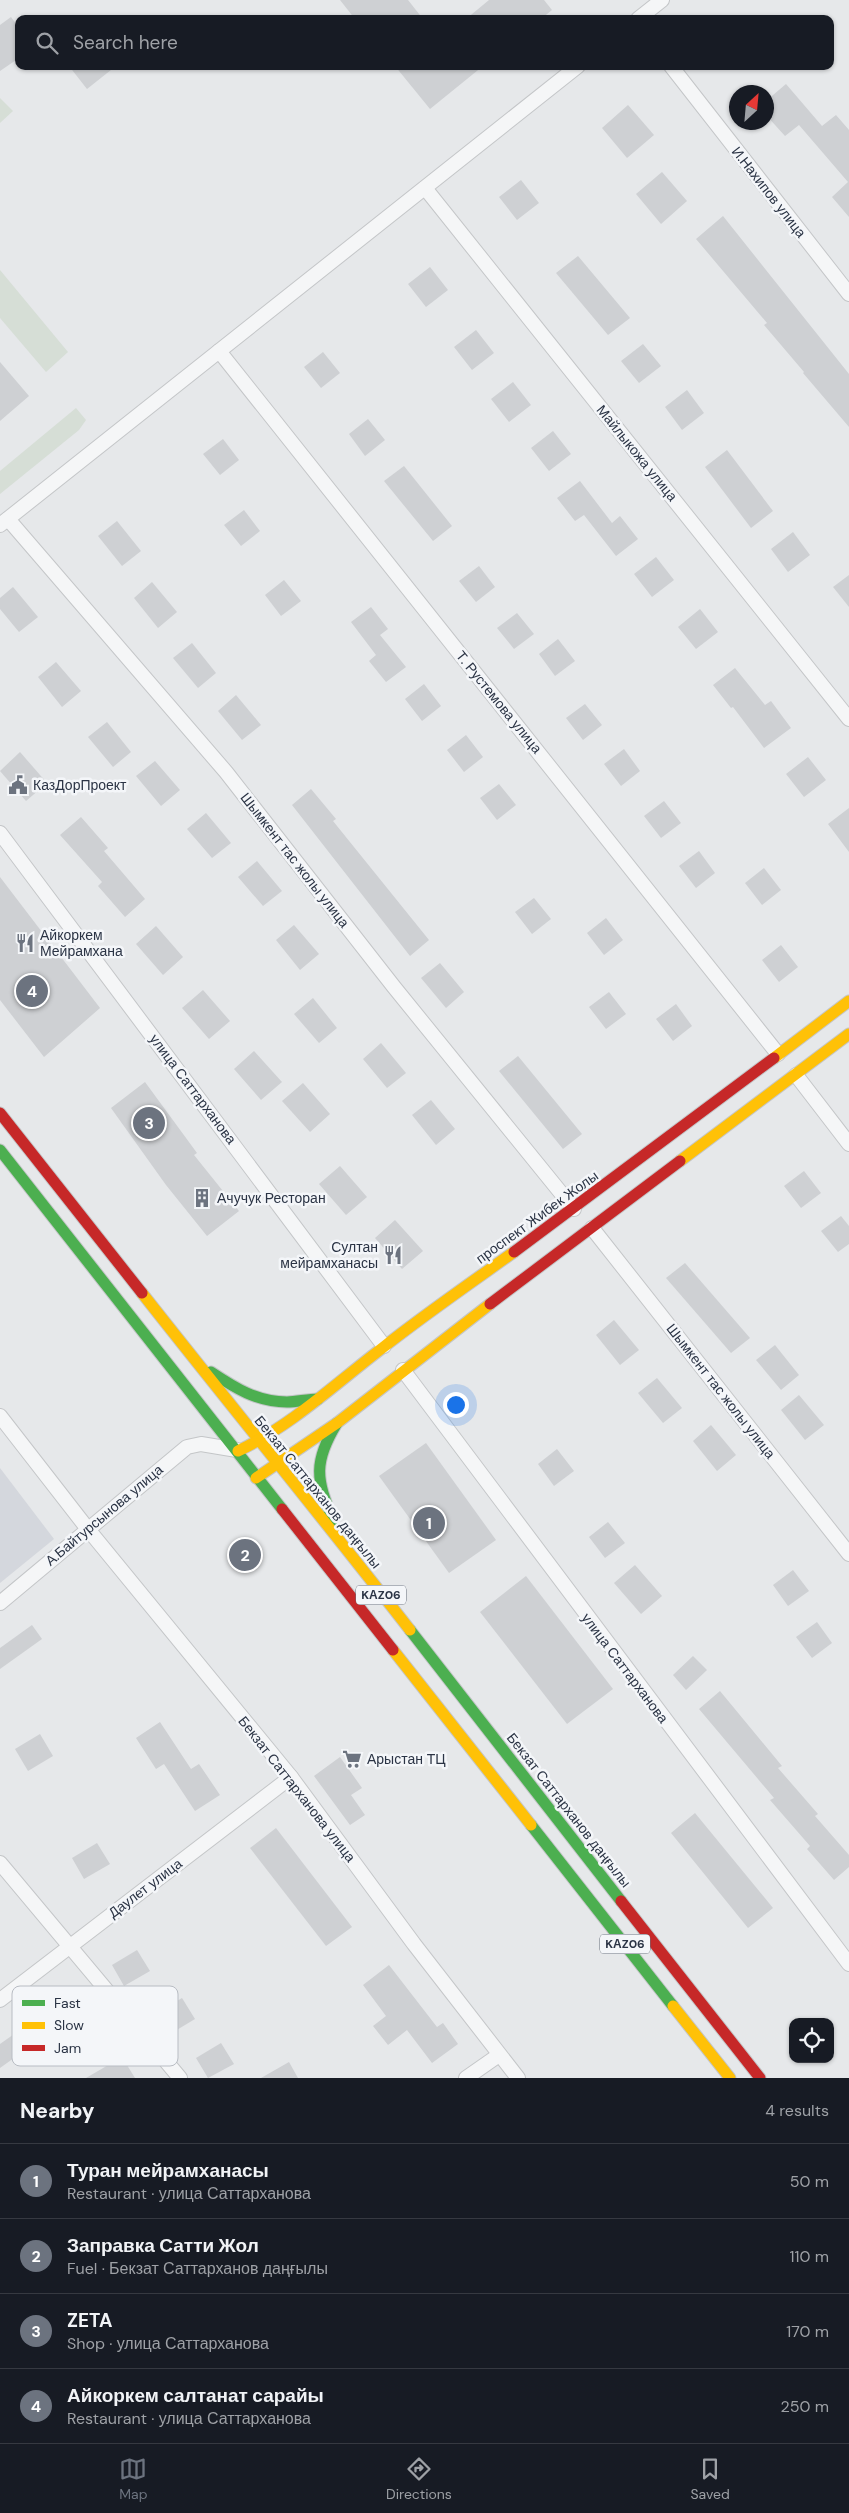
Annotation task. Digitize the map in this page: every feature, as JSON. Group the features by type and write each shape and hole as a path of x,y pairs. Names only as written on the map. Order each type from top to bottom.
{"main road":[{"name":"проспект Жибек Жолы","path":"238,1451 260,1442 318,1399 384,1346 574,1209 849,1001"},
{"path":"256,1478 337,1423 402,1370 849,1034"},
{"name":"Бекзат Саттарханов даңғылы","path":"0,1113 260,1442 279,1462 343,1546 353,1579 730,2078"},
{"name":"Бекзат Саттарханов даңғылы","path":"0,1150 238,1451 256,1478 353,1579 760,2078"},
{"path":"197,1363 246,1394 263,1401 289,1402 303,1399 318,1399"},
{"path":"337,1423 322,1445 317,1473 320,1491 343,1546"}],"street":[{"path":"643,15 662,0"},
{"path":"4,522 573,70"},
{"name":"И.Нахипов улица","path":"675,70 849,294"},
{"name":"Майлыкожа улица","path":"425,188 849,719"},
{"name":"Т. Рустемова улица","path":"219,351 778,1054"},
{"name":"Шымкент тас жолы улица","path":"4,522 226,772 394,987 574,1209"},
{"name":"улица Саттарханова","path":"0,833 384,1346"},
{"path":"796,1075 849,1144"},
{"name":"Шымкент тас жолы улица","path":"592,1228 849,1554"},
{"name":"улица Саттарханова","path":"402,1370 849,1964"},
{"name":"Бекзат Саттарханова улица","path":"0,1416 87,1528 291,1777 518,2078"},
{"name":"А.Байтурсынова улица","path":"0,1603 87,1528 187,1447 201,1444 214,1445 238,1451"},
{"name":"Даулет улица","path":"18,1986 291,1777"},
{"path":"0,1863 103,1986"},
{"name":"Даулет улица","path":"0,2000 12,1991"},
{"path":"466,2078 499,2055"},
{"path":"170,2066 180,2078"}],"shaded area":[{"path":"0,98 13,111 0,123"},
{"path":"0,270 68,352 46,372 0,318"},
{"path":"76,408 86,420 79,430 0,494 0,471"},
{"path":"0,1468 54,1539 0,1583"}],"building":[{"path":"340,0 408,0 420,15 352,15"},
{"path":"489,0 544,0 552,10 546,15 471,15"},
{"path":"11,17 15,22 15,61 0,71 0,25"},
{"path":"72,70 111,70 87,89"},
{"path":"398,70 478,70 430,109"},
{"path":"786,84 822,126 836,115 849,130 849,217 832,197 848,182 799,125 785,136 774,124 774,94"},
{"path":"628,105 654,135 627,158 602,128"},
{"path":"662,172 687,201 661,224 636,194"},
{"path":"521,180 539,203 517,220 499,197"},
{"path":"723,216 849,374 849,427 764,325 767,323 696,239"},
{"path":"578,256 630,318 608,335 556,273"},
{"path":"430,267 448,290 426,307 408,284"},
{"path":"476,330 494,353 472,370 454,347"},
{"path":"643,344 661,366 639,383 621,361"},
{"path":"323,352 340,373 321,388 304,367"},
{"path":"0,362 29,396 0,421"},
{"path":"513,382 531,405 509,422 491,399"},
{"path":"687,390 704,413 682,430 665,407"},
{"path":"368,419 385,440 365,456 349,434"},
{"path":"553,431 571,454 549,471 531,448"},
{"path":"223,439 239,460 220,475 203,454"},
{"path":"727,450 773,511 751,528 705,467"},
{"path":"404,466 452,526 433,541 384,481"},
{"path":"580,481 612,523 620,516 638,539 616,556 584,515 575,521 557,498"},
{"path":"244,510 260,531 241,546 224,525"},
{"path":"117,521 141,551 122,566 98,536"},
{"path":"793,532 810,555 788,572 771,549"},
{"path":"656,557 674,580 652,597 634,574"},
{"path":"479,566 495,587 476,602 459,581"},
{"path":"849,575 849,607 833,587"},
{"path":"284,580 301,601 281,616 265,595"},
{"path":"152,582 177,612 158,628 134,598"},
{"path":"13,587 38,617 19,632 0,609 0,598"},
{"path":"371,607 388,629 380,635 406,667 386,682 369,661 376,655 351,622"},
{"path":"700,609 718,632 696,649 678,627"},
{"path":"517,613 534,634 514,649 497,628"},
{"path":"558,639 575,661 555,676 539,654"},
{"path":"192,643 216,673 198,688 173,658"},
{"path":"56,662 81,691 62,707 38,677"},
{"path":"735,668 765,705 771,701 791,728 764,748 733,707 731,708 713,685"},
{"path":"424,684 441,706 422,721 405,699"},
{"path":"236,695 261,725 242,740 218,711"},
{"path":"585,704 602,725 583,740 566,718"},
{"path":"107,722 131,752 113,767 88,737"},
{"path":"466,735 483,757 464,772 447,750"},
{"path":"624,749 640,771 621,786 604,764"},
{"path":"20,752 47,783 26,801 0,771"},
{"path":"808,757 826,780 804,797 786,774"},
{"path":"155,761 180,790 161,806 136,776"},
{"path":"499,784 516,805 497,820 480,798"},
{"path":"311,789 336,819 333,821 429,940 410,956 292,805"},
{"path":"664,801 681,823 661,838 644,816"},
{"path":"849,808 849,852 828,824"},
{"path":"206,813 231,843 212,858 187,829"},
{"path":"81,817 108,848 104,851 145,899 125,917 98,886 102,882 60,835"},
{"path":"699,851 715,873 696,888 679,866"},
{"path":"257,861 282,891 263,906 238,877"},
{"path":"764,868 781,890 762,905 745,883"},
{"name":"Айкоркем Мейрамхана","path":"0,877 100,1008 44,1057 0,1000"},
{"path":"534,898 551,919 532,934 515,912"},
{"path":"606,918 623,940 604,955 587,933"},
{"path":"294,925 319,954 300,970 276,940"},
{"path":"156,926 183,957 163,975 136,944"},
{"path":"781,945 798,967 779,982 762,960"},
{"path":"440,963 464,992 446,1008 421,978"},
{"path":"203,990 230,1021 209,1039 182,1008"},
{"path":"609,992 626,1014 606,1029 589,1007"},
{"path":"313,998 337,1028 319,1043 294,1014"},
{"path":"676,1004 692,1026 673,1041 656,1019"},
{"path":"381,1043 406,1073 387,1088 363,1059"},
{"path":"254,1051 282,1082 261,1100 234,1069"},
{"path":"518,1056 582,1134 563,1149 499,1071"},
{"path":"145,1082 197,1153 194,1155 239,1211 207,1236 166,1185 111,1108"},
{"path":"303,1083 330,1114 310,1132 282,1101"},
{"path":"431,1100 455,1129 436,1145 412,1115"},
{"path":"340,1166 367,1197 346,1215 319,1184"},
{"path":"804,1171 821,1193 801,1208 784,1186"},
{"path":"841,1216 849,1226 849,1244 838,1252 821,1231"},
{"path":"395,1220 423,1251 402,1269 375,1238"},
{"path":"685,1263 750,1338 731,1353 666,1278"},
{"path":"614,1320 639,1350 620,1365 596,1335"},
{"path":"775,1345 799,1375 781,1390 756,1360"},
{"path":"657,1378 682,1408 663,1423 638,1393"},
{"path":"799,1395 824,1425 805,1440 781,1410"},
{"path":"711,1425 736,1455 717,1471 693,1441"},
{"path":"426,1443 496,1540 449,1573 379,1476"},
{"path":"557,1449 574,1471 554,1486 538,1464"},
{"path":"608,1522 625,1543 605,1558 589,1537"},
{"path":"635,1565 662,1596 641,1614 614,1583"},
{"path":"793,1570 809,1591 788,1606 773,1585"},
{"path":"526,1576 613,1689 567,1724 480,1612"},
{"path":"817,1622 832,1643 812,1658 796,1637"},
{"path":"32,1625 42,1639 0,1669 0,1648"},
{"path":"693,1656 707,1670 686,1690 673,1675"},
{"path":"720,1691 782,1766 778,1768 818,1814 815,1816 849,1855 849,1867 834,1880 807,1849 810,1846 770,1800 774,1798 699,1709"},
{"path":"160,1722 191,1769 199,1764 220,1795 195,1811 164,1764 156,1769 136,1738"},
{"path":"40,1734 53,1756 28,1771 15,1749"},
{"path":"340,1757 362,1788 351,1795 365,1815 350,1825 314,1776"},
{"path":"695,1813 773,1908 748,1928 671,1833"},
{"path":"276,1828 352,1927 326,1946 250,1848"},
{"path":"97,1843 110,1864 84,1879 72,1858"},
{"path":"137,1950 150,1971 124,1986 112,1965"},
{"path":"389,1965 437,2027 443,2023 458,2044 432,2063 407,2030 388,2045 373,2026 386,2016 363,1985"},
{"path":"182,1998 195,2019 178,2029 178,2000"},
{"path":"12,2036 12,2059 0,2068 0,2044"},
{"path":"221,2043 234,2064 208,2078 196,2058"},
{"path":"289,2062 298,2078 261,2078"},
{"path":"107,2066 128,2066 135,2078 86,2078"}],"traffic: fast":[{"path":"0,1150 282,1509"},
{"path":"211,1372 238,1389 266,1400 287,1402 318,1399"},
{"path":"333,1520 320,1482 320,1471 324,1449 337,1423"},
{"path":"410,1630 621,1901"},
{"path":"531,1825 673,2006"}],"traffic: slow":[{"path":"774,1058 849,1001"},
{"path":"680,1161 849,1034"},
{"path":"238,1451 258,1441 295,1417 414,1324 514,1252"},
{"path":"142,1293 410,1630"},
{"path":"256,1478 337,1423 490,1304"},
{"path":"393,1650 531,1825"},
{"path":"673,2006 730,2078"}],"traffic: jam":[{"path":"514,1252 774,1058"},
{"path":"0,1113 142,1293"},
{"path":"490,1304 680,1161"},
{"path":"282,1509 393,1650"},
{"path":"621,1901 760,2078"}],"place":[{"name":"КазДорПроект","path":"18,785"},
{"name":"Айкоркем Мейрамхана","path":"25,943"},
{"name":"Айкоркем салтанат сарайы","path":"32,991"},
{"name":"ZETA","path":"149,1123"},
{"name":"Ачучук Ресторан","path":"202,1198"},
{"name":"Султан мейрамханасы","path":"393,1255"},
{"name":"Туран мейрамханасы","path":"429,1523"},
{"name":"Заправка Сатти Жол","path":"245,1555"},
{"name":"Арыстан ТЦ","path":"352,1759"}]}
